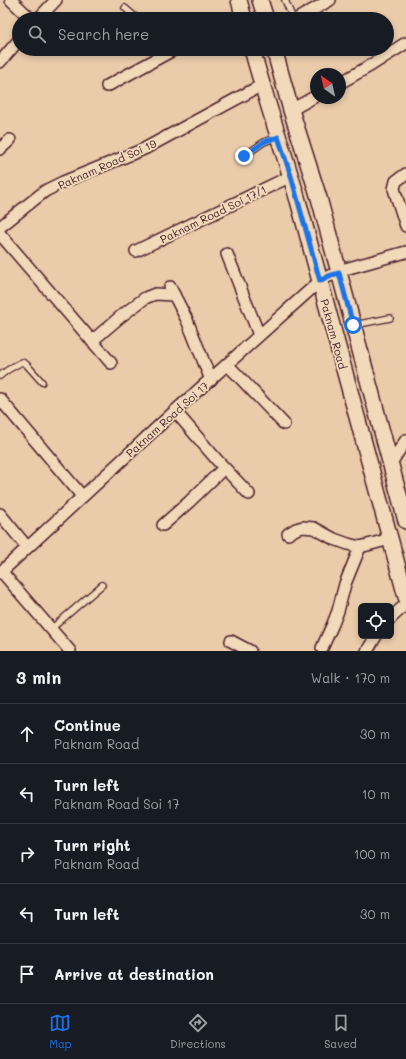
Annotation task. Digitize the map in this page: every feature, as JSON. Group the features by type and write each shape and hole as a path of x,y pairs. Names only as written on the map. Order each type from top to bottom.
{"street":[{"path":"11,0 24,12"},
{"path":"45,12 56,0"},
{"path":"260,0 264,12"},
{"path":"309,12 330,0"},
{"path":"394,51 406,43"},
{"path":"0,62 12,48"},
{"path":"107,86 159,56"},
{"name":"Paknam Road","path":"254,56 291,176 406,597"},
{"name":"Paknam Road","path":"276,56 291,110 319,198 406,520"},
{"path":"346,80 385,56"},
{"name":"Paknam Road Soi 19","path":"0,227 45,191 63,182 144,149 262,85"},
{"path":"291,110 310,99"},
{"path":"0,149 10,140"},
{"path":"406,174 396,182 394,189 406,226"},
{"name":"Paknam Road Soi 17/1","path":"136,251 291,176"},
{"path":"0,234 111,363"},
{"name":"Paknam Road Soi 17","path":"1,572 175,411 320,281 339,272 406,252"},
{"path":"227,254 259,335"},
{"path":"92,341 145,298 172,291 187,320 210,380"},
{"path":"227,364 284,424"},
{"path":"0,399 82,496"},
{"path":"175,411 224,468 249,494"},
{"path":"391,463 406,440"},
{"path":"163,525 224,468"},
{"path":"0,514 27,547"},
{"path":"322,648 338,611 345,584 360,547 388,532 406,520"},
{"path":"288,534 303,527 314,528 334,539 360,547"},
{"path":"1,572 70,651"},
{"path":"394,615 406,604"},
{"path":"367,651 374,639"},
{"path":"230,641 250,651"}],"lane":[{"path":"285,0 290,12"},
{"path":"125,8 130,12"},
{"path":"244,156 264,142 278,137"},
{"path":"353,325 390,318"},
{"path":"0,376 22,362 26,364 42,382"},
{"path":"51,630 102,585"}],"route":[{"path":"244,156 264,142 278,137 291,176 320,281 339,273 353,325"}]}
